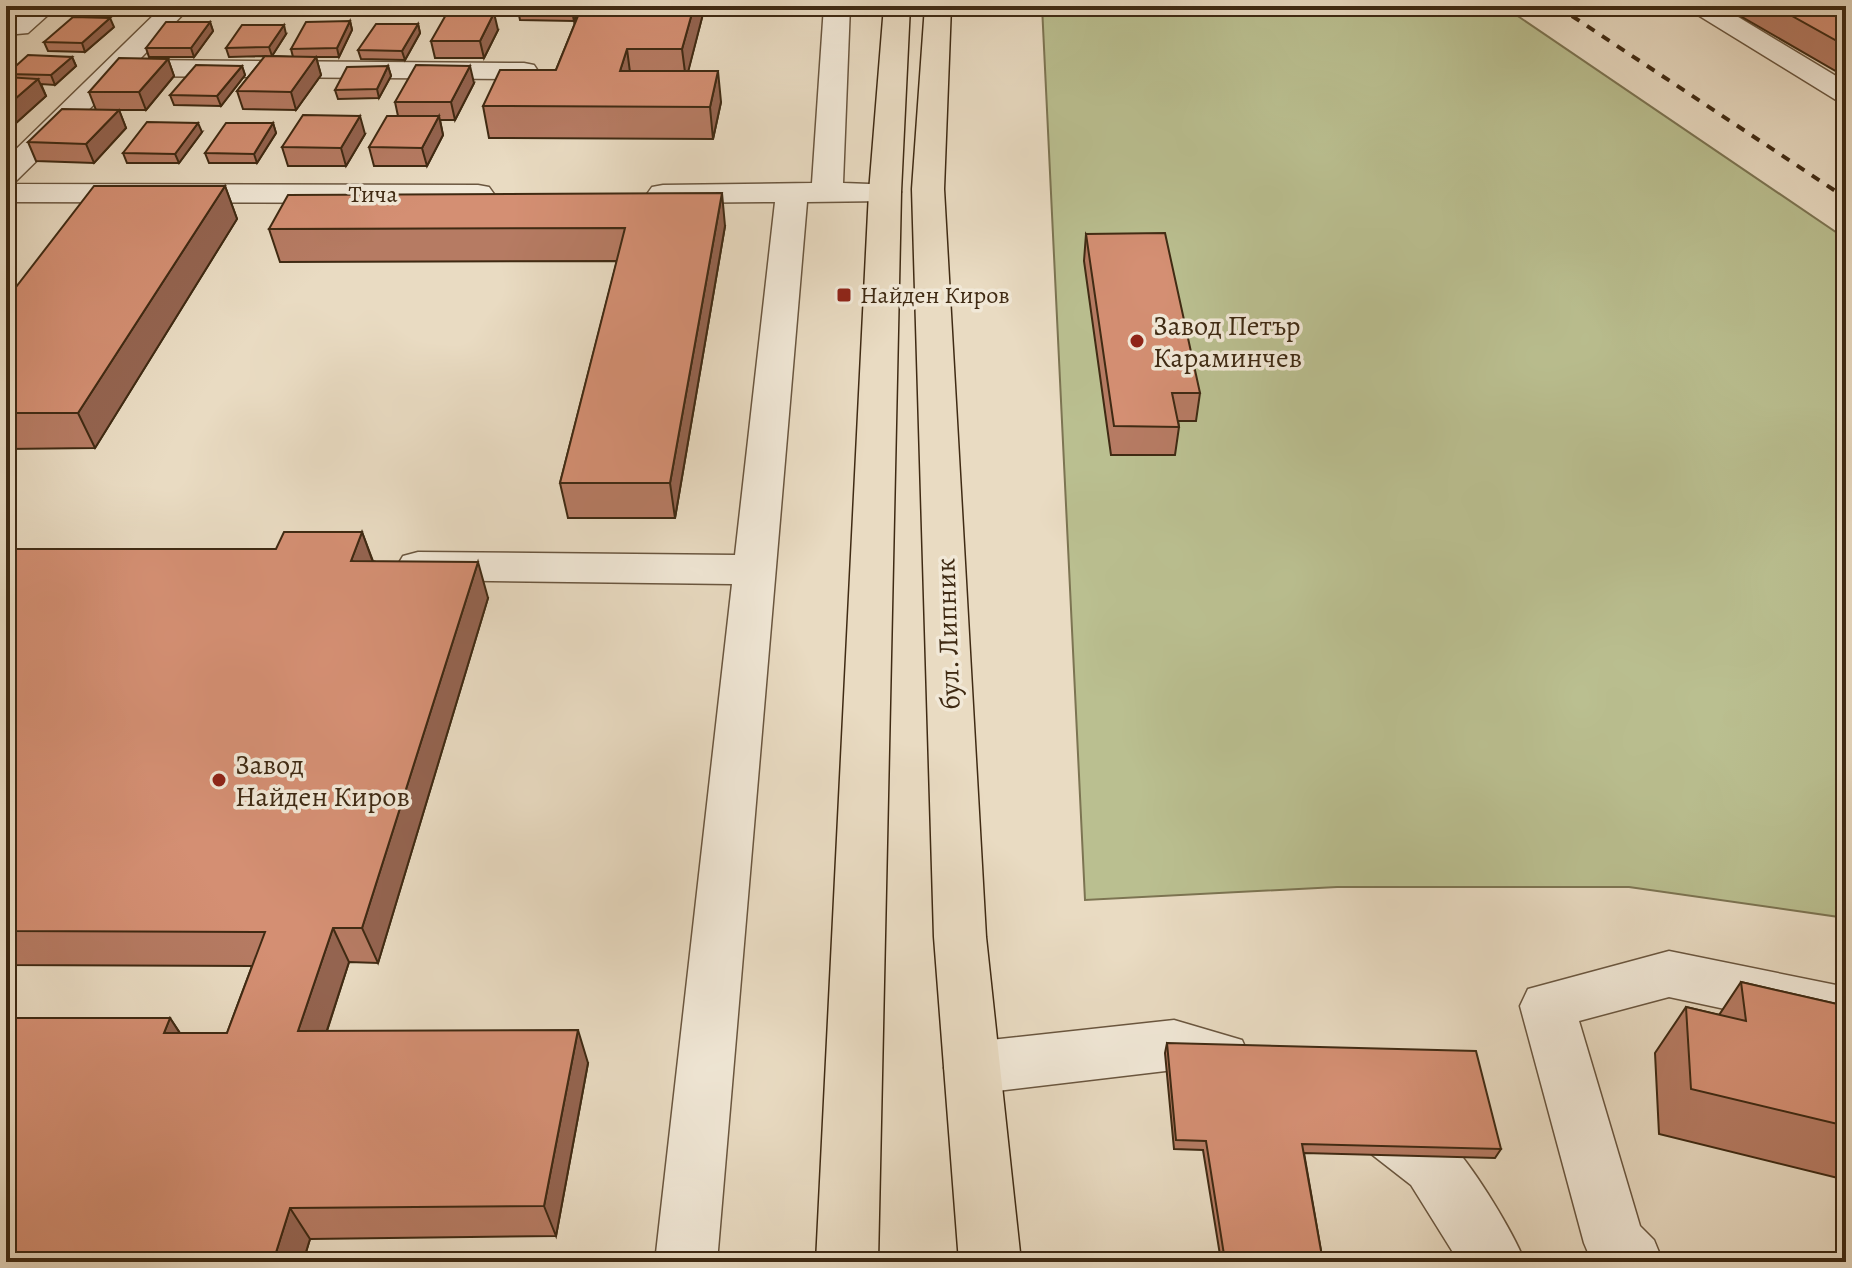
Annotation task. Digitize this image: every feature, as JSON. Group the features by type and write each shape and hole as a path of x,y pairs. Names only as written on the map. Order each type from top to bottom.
{"main road":[{"path":"847,1262 885,192 897,6"},
{"name":"бул. Липник","path":"938,6 928,189 960,937 990,1262"}],"street":[{"path":"6,27 19,27 45,6"},
{"path":"6,176 178,6"},
{"path":"686,1262 756,570 837,6"},
{"path":"1702,6 1846,94"},
{"path":"116,68 524,71"},
{"path":"627,194 885,192"},
{"name":"Тича","path":"6,193 501,194"},
{"path":"373,566 756,570"},
{"path":"1632,1262 1615,1243 1547,1006 1669,974 1846,1011"},
{"path":"972,1068 1174,1045 1267,1070"},
{"path":"1328,1087 1432,1165 1494,1262"}],"green space":[{"path":"1042,6 1503,6 1846,239 1846,918 1629,887 1337,887 1085,900"}],"building":[{"path":"582,6 694,6 682,49 627,49 620,71 718,71 710,107 483,106 500,70 556,70"},
{"path":"1774,6 1836,6 1846,11 1846,46"},
{"path":"447,13 494,13 480,41 431,41"},
{"path":"73,17 110,18 82,43 44,42"},
{"path":"350,21 337,48 291,49 306,22"},
{"path":"166,22 210,22 191,48 146,48"},
{"path":"376,24 418,24 402,51 358,50"},
{"path":"242,25 284,25 269,47 226,48"},
{"path":"28,55 72,57 51,75 7,74"},
{"path":"265,56 316,57 291,92 237,91"},
{"path":"119,58 168,59 139,92 89,92"},
{"path":"196,65 242,66 217,96 170,95"},
{"path":"416,65 470,66 451,102 395,102"},
{"path":"388,66 377,89 335,90 347,67"},
{"path":"6,77 38,79 6,105"},
{"path":"62,109 119,110 86,144 28,142"},
{"path":"303,115 360,116 341,148 282,147"},
{"path":"387,116 439,116 422,148 369,147"},
{"path":"147,122 198,123 175,154 123,153"},
{"path":"226,123 273,123 254,154 205,153"},
{"path":"94,186 225,186 78,413 6,413 6,300"},
{"path":"722,193 670,483 560,483 625,228 269,229 288,195"},
{"name":"Завод Петър Караминчев","path":"1165,233 1200,393 1172,393 1179,427 1114,426 1086,234"},
{"name":"Завод Найден Киров","path":"284,532 362,532 351,561 478,562 362,928 333,928 298,1031 578,1030 544,1206 290,1208 273,1262 6,1262 6,1018 170,1018 164,1033 227,1033 265,932 6,931 6,549 276,549"},
{"path":"1741,982 1846,1006 1846,1126 1691,1089 1686,1007 1746,1021"},
{"path":"1167,1043 1476,1051 1501,1149 1302,1144 1323,1262 1225,1261 1206,1141 1176,1140"},
{"path":"1175,1260 1306,1262 1176,1262"}],"railway":[{"path":"1557,6 1846,198"}],"place":[{"name":"Найден Киров","path":"844,295"},
{"name":"Завод Петър Караминчев","path":"1137,341"},
{"name":"Завод Найден Киров","path":"219,780"}]}
